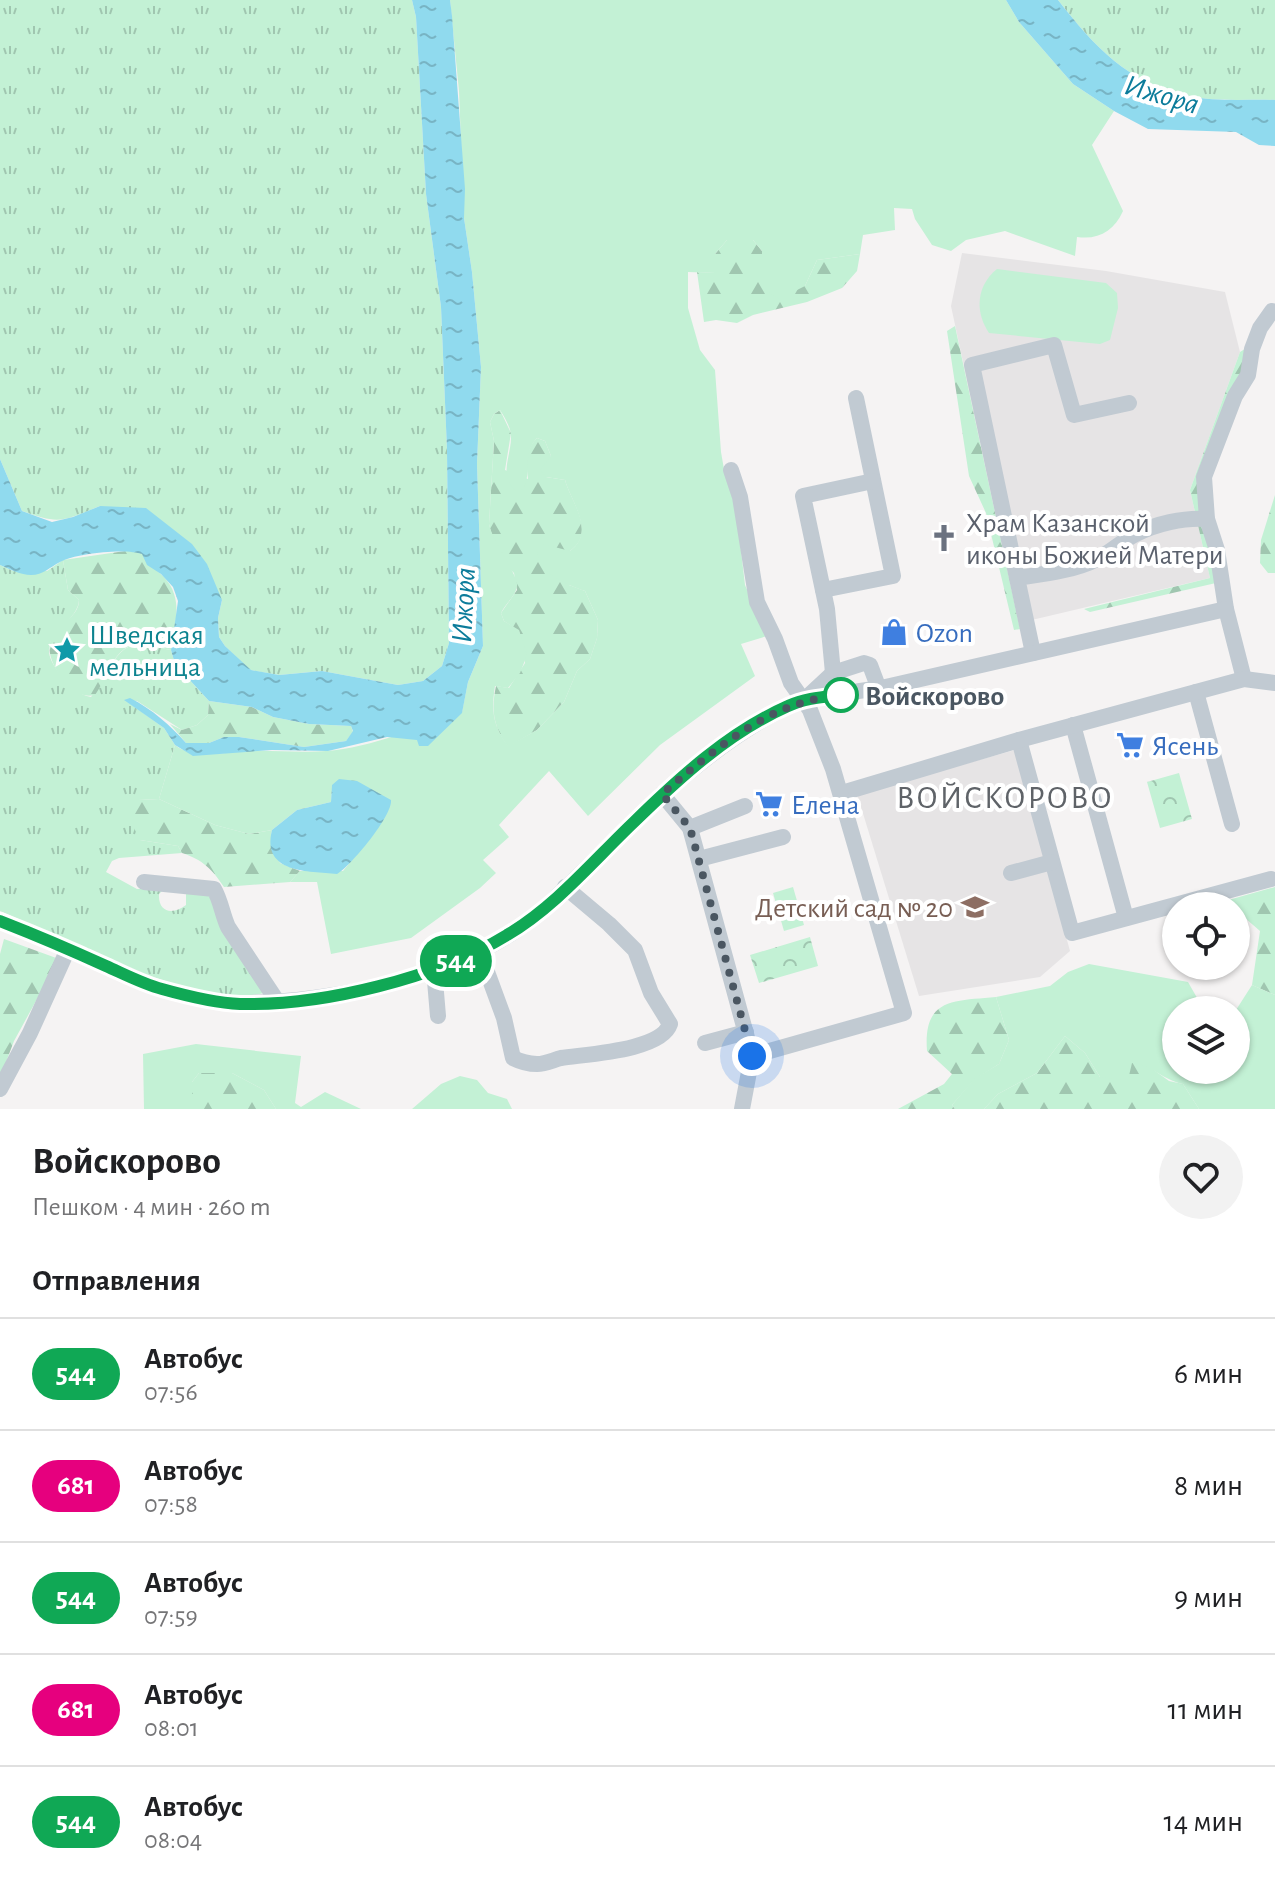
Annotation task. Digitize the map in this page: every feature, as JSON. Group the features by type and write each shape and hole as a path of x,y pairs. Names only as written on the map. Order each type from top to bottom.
{"street":[{"path":"1244,679 1226,609 1217,550 1207,519 1204,477 1235,396 1248,375 1256,339 1272,311"},
{"path":"1033,653 972,365 1054,345 1074,415 1129,403"},
{"path":"823,590 893,576 856,398"},
{"path":"731,470 740,497 757,602 791,683 804,700 842,793 904,1013 752,1056"},
{"path":"833,673 823,590 803,496 873,481"},
{"path":"1017,578 1096,560 1136,534 1196,518 1207,519"},
{"path":"0,921 158,988 239,1004 362,989 434,969 508,935 528,921 662,794 743,730 788,706 804,700 879,689 1226,609"},
{"path":"804,700 833,673 864,663 870,665 879,689"},
{"path":"842,793 1019,740 1244,679 1275,683"},
{"path":"1196,692 1232,824"},
{"path":"1073,725 1126,918"},
{"path":"1019,740 1072,933 1271,879"},
{"path":"662,794 690,828 746,1032 752,1056 742,1109"},
{"path":"690,828 745,806"},
{"path":"699,859 783,837"},
{"path":"1011,873 1052,862"},
{"path":"144,882 214,889 221,900 228,927 277,1001"},
{"path":"479,950 504,1018 513,1058 523,1063 545,1063 640,1046 658,1039 670,1024 651,993 635,950 565,887"},
{"path":"0,1089 30,1033 68,949"},
{"path":"434,969 438,1016"},
{"path":"705,1043 746,1032"}],"shaded area":[{"path":"962,253 1106,271 1225,292 1240,352 1190,490 1210,578 1019,623 951,306"},
{"name":"Детский сад № 20","path":"1015,750 1070,951 1040,977 919,996 857,794"}],"green space":[{"path":"0,0 412,0 416,17 426,194 441,307 447,450 449,643 442,666 423,681 398,685 322,671 279,675 250,670 219,637 218,618 222,600 100,506 54,520 22,511 0,459"},
{"path":"450,0 1006,0 1019,22 1073,84 1114,111 1092,145 1123,211 1105,233 1077,237 1075,256 1005,231 966,240 951,251 932,245 912,209 894,208 895,230 863,235 860,254 817,260 805,286 779,299 762,288 762,251 753,240 727,240 715,254 715,273 688,272 688,308 700,350 715,370 721,452 736,508 745,585 767,636 741,644 755,676 660,745 588,816 549,771 499,825 509,837 483,860 496,873 480,888 411,938 331,954 317,882 290,882 300,871 343,871 375,832 332,790 331,802 297,810 272,830 249,834 215,825 159,799 175,745 183,750 210,754 343,749 378,741 462,712 468,682 483,646 477,464 481,367 464,218 459,91","holes":["500,410 511,435 507,465 511,486 517,492 524,488 528,456 537,438 545,441 551,456 540,470 546,477 565,480 580,517 581,535 570,551 543,544 537,550 548,572 585,591 598,620 597,638 590,659 577,671 564,702 537,730 508,746 494,718 495,686 508,688 520,673 527,655 519,630 504,621 501,613 517,586 489,524 494,441 490,422"]},
{"path":"1058,0 1275,0 1275,100 1199,98 1148,82 1099,48"},
{"path":"727,240 753,240 805,286 817,260 860,254 857,271 842,288 807,302 753,315 737,323 704,322 697,272 715,273 715,254"},
{"path":"997,269 1106,283 1117,293 1118,308 1110,340 1100,344 989,333 981,316 980,299 985,283"},
{"path":"955,326 1020,629 1014,630 986,513 969,476 947,331"},
{"path":"1248,347 1245,374 1208,453 1216,583 1090,612 1084,609 1210,578 1190,490 1240,352"},
{"path":"500,410 511,433 505,470 528,479 527,457 537,438 545,441 551,456 546,477 565,480 582,526 578,543 570,551 569,585 585,591 598,620 597,638 590,659 577,671 564,702 537,730 508,747 494,718 496,686 509,688 525,663 519,631 504,621 501,613 517,590 514,573 498,550 489,524 494,441 490,422"},
{"path":"1275,495 1275,573 1268,573 1260,563 1261,540"},
{"path":"132,550 143,554 164,577 174,594 176,621 171,650 146,644 126,648 119,653 95,695 80,694 61,676 50,653 52,636 74,613 79,600 68,590 63,560"},
{"path":"63,560 68,590 79,600 77,609 51,640 49,650 52,661 71,686 91,697 126,648 145,644 171,650 175,664 209,701 208,715 197,725 182,730 137,701 125,700 164,728 175,745 159,799 139,800 140,840 178,846 182,853 119,858 112,861 106,872 137,889 165,888 159,894 159,900 164,908 171,911 186,905 186,894 208,893 267,992 239,996 171,983 95,954 0,911 0,565 13,571 47,571"},
{"path":"209,701 252,707 273,717 309,724 351,726 353,732 346,741 304,747 239,737 224,737 209,743 186,743 170,724 182,730 197,725 208,715"},
{"path":"1179,773 1192,819 1160,828 1147,782"},
{"path":"159,799 215,825 249,834 272,830 280,863 300,871 290,882 224,887 206,866 182,853 178,846 140,840 133,826 130,808 139,800"},
{"path":"793,887 804,925 784,931 773,893"},
{"path":"1275,887 1275,995 1252,985 1260,931 1250,922 1250,894"},
{"path":"810,937 818,966 759,983 750,955"},
{"path":"4,939 59,959 14,1041 0,1078 0,954"},
{"path":"1089,964 1162,977 1162,980 1188,982 1196,996 1162,996 1162,1075 1132,1063 1128,1080 1100,1077 1085,1053 1065,1036 1037,1073 998,1094 984,1109 955,1109 952,1105 974,1079 999,1064 1009,1040 996,997 1050,986 1068,972"},
{"path":"1252,985 1275,995 1275,1109 1199,1109 1183,1084 1250,1084 1250,996 1245,996"},
{"path":"996,997 1009,1040 999,1064 974,1080 952,1105 955,1109 898,1109 944,1084 952,1074 927,1051 930,1021 936,1012 954,1002"},
{"path":"1065,1036 1085,1053 1100,1077 1132,1062 1147,1065 1162,1076 1162,1084 1183,1084 1199,1109 984,1109 998,1094 1037,1073"},
{"path":"196,1044 301,1056 295,1103 301,1107 325,1092 361,1109 276,1109 264,1090 232,1073 199,1073 192,1082 192,1109 144,1109 143,1054"},
{"path":"199,1073 232,1073 264,1090 276,1109 192,1109 192,1082"},
{"path":"460,1076 477,1080 488,1093 507,1099 512,1109 412,1109 441,1084"}],"water":[{"path":"412,0 450,0 452,16 465,189 464,218 481,367 477,464 483,646 468,682 462,713 428,746 419,746 417,740 387,737 328,751 272,750 193,756 175,745 164,728 124,700 130,698 146,707 186,743 209,743 224,737 239,737 304,747 346,741 353,731 351,726 309,724 273,717 252,707 209,701 175,664 171,650 178,601 173,587 147,565 142,554 125,551 89,554 67,559 35,575 19,573 0,565 0,459 22,511 52,522 100,506 146,508 192,544 207,564 222,600 218,618 219,637 251,670 279,675 322,671 398,685 423,681 442,666 449,643 447,450 441,307 426,194 416,17"},
{"name":"Ижора","path":"1006,0 1058,0 1085,33 1114,61 1167,90 1210,99 1275,100 1275,146 1259,145 1236,132 1148,129 1114,111 1073,84 1019,22"},
{"path":"339,779 357,781 391,800 378,828 361,851 337,874 301,870 280,862 270,844 272,830 297,810 331,802 332,785"}],"bus line":[{"name":"544","path":"0,921 158,988 239,1004 316,997 402,979 464,957 508,935 538,913 662,794 743,730 804,700 841,695"}],"place":[{"name":"Храм Казанской иконы Божией Матери","path":"944,538"},
{"name":"Ozon","path":"894,632"},
{"name":"Шведская мельница","path":"67,650"},
{"name":"Войскорово","path":"841,695"},
{"name":"Ясень","path":"1130,745"},
{"name":"Елена","path":"769,804"},
{"name":"Детский сад № 20","path":"975,907"}],"district":[{"name":"ВОЙСКОРОВО","path":"1005,797"}],"route":[{"path":"752,1056 690,828 662,794 743,730 804,700 841,695"}]}
